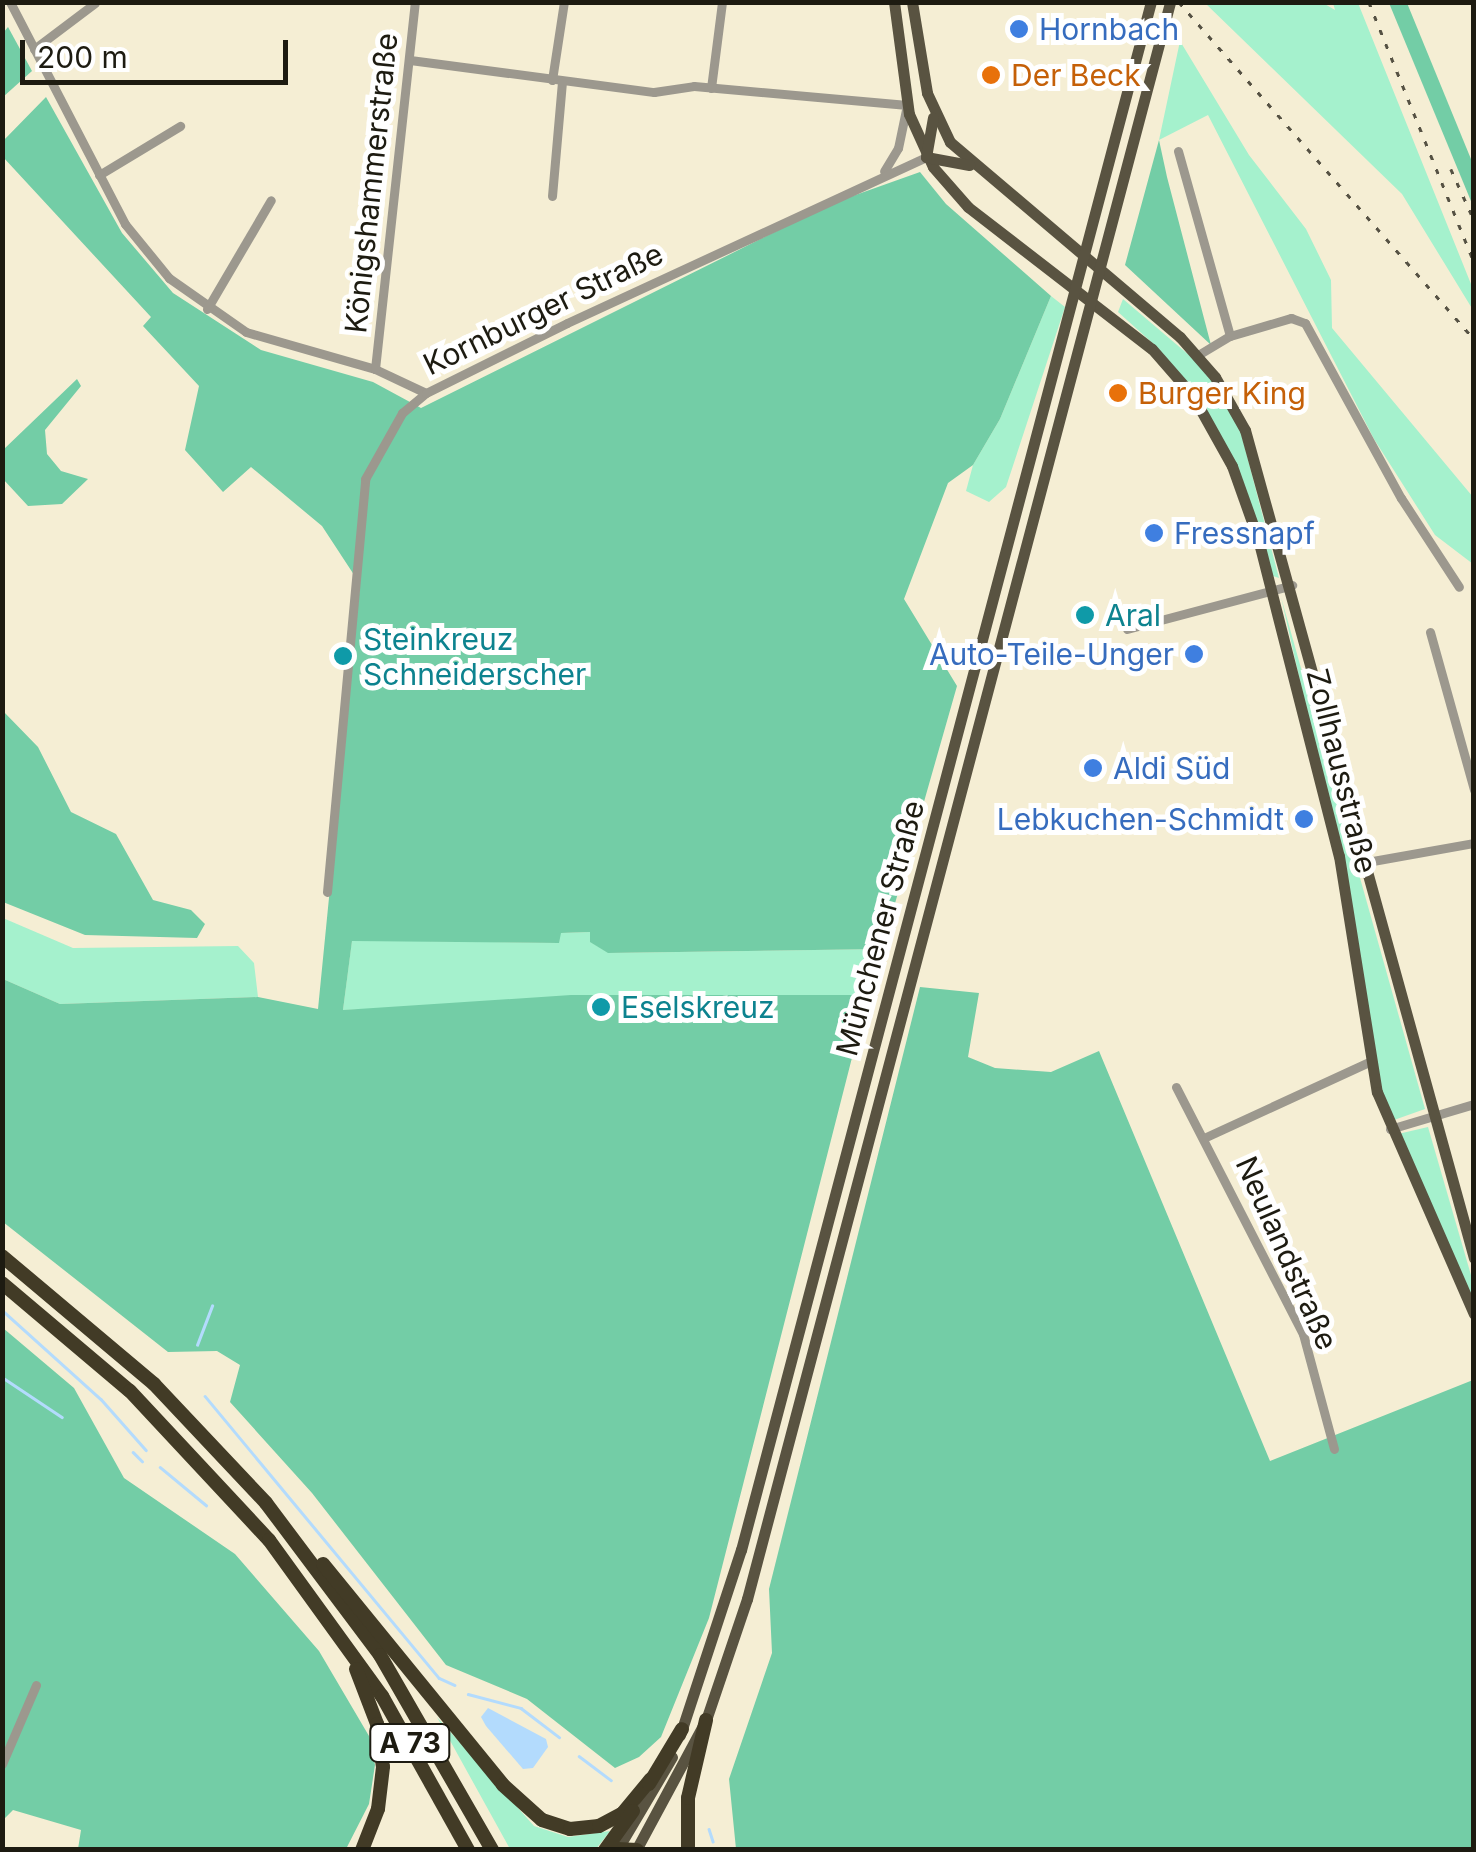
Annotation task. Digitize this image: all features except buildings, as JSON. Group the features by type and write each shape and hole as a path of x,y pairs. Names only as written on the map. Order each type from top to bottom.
{"highway":[{"name":"A 73","path":"2,1256 180,1410 288,1530 396,1679 492,1850"},
{"name":"A 73","path":"2,1282 168,1429 258,1527 344,1640 468,1850"},
{"path":"288,1530 342,1582 529,1811 552,1825 580,1830 608,1823 637,1806"},
{"path":"344,1640 375,1715 382,1754 378,1809 362,1850"},
{"path":"687,1843 688,1798 706,1720"},
{"path":"605,1850 655,1781 682,1730"},
{"path":"617,1850 637,1849"}],"main road":[{"path":"894,2 907,105 926,157"},
{"path":"912,2 933,112 926,157"},
{"name":"Münchener Straße","path":"682,1730 741,1550 1152,2"},
{"name":"Münchener Straße","path":"637,1849 673,1790 706,1720 746,1599 1104,270 1170,2"},
{"path":"899,36 908,50 918,44"},
{"path":"933,112 974,166"},
{"path":"926,157 974,166"},
{"name":"Zollhausstraße","path":"926,157 968,206 1152,349 1211,424 1242,490 1340,861 1369,1062 1390,1128 1474,1314"},
{"name":"Zollhausstraße","path":"974,166 1104,270 1198,356 1252,448 1474,1258"},
{"path":"617,1850 637,1806"}],"street":[{"path":"10,2 99,175 150,259 207,309 276,344 375,369 426,393"},
{"name":"Königshammerstraße","path":"375,369 415,2"},
{"path":"552,196 564,2"},
{"path":"711,88 722,2"},
{"path":"34,49 95,4"},
{"path":"410,60 654,92 711,88 907,105 897,151 882,174"},
{"path":"99,175 180,126"},
{"path":"1178,151 1230,336"},
{"name":"Kornburger Straße","path":"326,892 364,479 387,432 426,393 882,174 926,157"},
{"path":"207,309 271,200"},
{"path":"1198,356 1230,336 1291,318 1305,323 1360,428 1459,587"},
{"path":"1127,629 1292,585"},
{"path":"1430,632 1474,790"},
{"path":"1367,862 1474,843"},
{"name":"Neulandstraße","path":"1206,1137 1369,1062"},
{"name":"Neulandstraße","path":"1176,1087 1206,1137 1302,1334 1334,1448"},
{"path":"1390,1128 1474,1104"},
{"path":"2,1764 36,1685"}],"green space":[{"path":"1205,3 1323,3 1335,10 1333,3 1358,3 1473,289 1473,310 1402,194"},
{"path":"1389,3 1407,3 1473,164 1473,206"},
{"path":"8,27 32,71 3,97 3,33"},
{"path":"1180,41 1249,155 1306,229 1331,280 1332,328 1473,497 1473,564 1435,535 1374,439 1208,115 1159,140"},
{"path":"46,97 122,233 173,293 261,350 373,382 421,408 833,203 920,172 946,204 1051,296 1000,419 973,465 948,483 904,599 957,686 882,949 608,953 590,942 590,932 561,933 559,943 352,941 343,1010 571,995 868,995 709,1618 661,1737 639,1757 615,1768 527,1699 446,1665 312,1493 230,1402 240,1365 217,1351 168,1352 3,1222 3,979 60,1004 258,997 318,1009 360,584 322,526 251,467 223,492 185,450 199,386 143,326 151,317 3,157 3,141"},
{"path":"1159,140 1167,177 1211,345 1125,265"},
{"path":"1051,296 1065,307 1006,487 989,502 966,491 973,465 1000,419"},
{"path":"1123,299 1196,361 1221,393 1241,433 1279,578 1270,575 1236,467 1158,348 1118,312"},
{"path":"77,379 81,386 45,430 47,454 61,471 88,479 62,504 28,506 3,479 3,450"},
{"path":"1281,597 1425,1109 1394,1120 1387,1119 1345,880"},
{"path":"3,711 38,747 71,812 116,834 153,900 191,910 205,924 197,938 85,935 3,902"},
{"path":"3,918 73,948 238,946 254,963 258,997 60,1004 3,979"},
{"path":"590,932 591,942 609,953 882,949 868,995 343,1010 352,940 558,943 560,933"},
{"path":"920,987 979,993 968,1057 995,1068 1051,1072 1099,1051 1270,1461 1473,1380 1473,1849 736,1849 729,1779 772,1653 769,1589"},
{"path":"1428,1127 1473,1282 1473,1306 1398,1134"},
{"path":"3,1328 74,1388 124,1478 235,1554 319,1651 369,1736 375,1765 369,1804 346,1849 78,1849 81,1830 13,1810 3,1820"},
{"path":"437,1717 534,1826 568,1837 610,1831 596,1849 510,1849"}],"water":[{"path":"488,1708 546,1739 548,1747 533,1768 523,1769 486,1726 481,1717"}],"waterway":[{"path":"197,1345 212,1306"},
{"path":"2,1310 101,1399 146,1450"},
{"path":"2,1377 62,1417"},
{"path":"205,1396 439,1678 455,1685"},
{"path":"133,1452 142,1461"},
{"path":"160,1467 206,1505"},
{"path":"468,1694 521,1708 559,1737"},
{"path":"579,1756 611,1780"},
{"path":"709,1829 713,1841"}],"railway":[{"path":"1179,2 1474,339"},
{"path":"1369,2 1474,262"},
{"path":"1451,169 1474,220"}],"place":[{"name":"Hornbach","path":"1019,29"},
{"name":"Der Beck","path":"991,75"},
{"name":"Burger King","path":"1118,393"},
{"name":"Fressnapf","path":"1154,533"},
{"name":"Aral","path":"1085,615"},
{"name":"Auto-Teile-Unger","path":"1194,654"},
{"name":"Steinkreuz Schneiderscher","path":"343,656"},
{"name":"Aldi Süd","path":"1093,768"},
{"name":"Lebkuchen-Schmidt","path":"1304,819"},
{"name":"Eselskreuz","path":"601,1007"}]}
